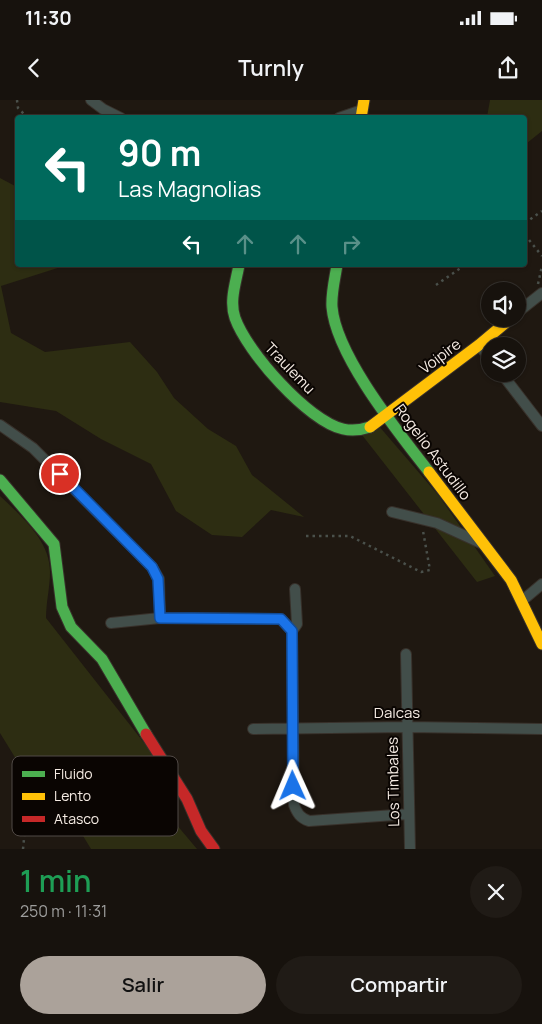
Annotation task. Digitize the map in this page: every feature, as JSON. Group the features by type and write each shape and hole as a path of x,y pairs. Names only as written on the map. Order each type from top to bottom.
{"street":[{"path":"91,100 115,115"},
{"path":"347,115 362,109"},
{"name":"Traulemu","path":"240,267 232,300 234,317 243,337 256,356 315,415 339,428 355,431 369,427 386,415"},
{"name":"Rogelio Astudillo","path":"337,267 332,306 336,327 349,356 386,415 511,580 523,600 542,644"},
{"path":"526,306 542,293"},
{"name":"Voipire","path":"386,415 500,327"},
{"path":"508,382 542,426"},
{"path":"0,425 33,448 152,567 158,579 160,618"},
{"path":"0,480 54,544 62,606 71,627 102,658 115,678 132,714 159,756"},
{"path":"392,512 437,524 483,544"},
{"path":"523,600 542,584"},
{"path":"295,589 297,624 292,631 294,805 300,816 309,821 409,814"},
{"path":"111,623 160,618 281,619 292,631"},
{"name":"Los Timbales","path":"406,654 410,849"},
{"name":"Dalcas","path":"253,729 407,727 542,729"},
{"path":"178,785 187,799 200,831 214,849"}],"path":[{"path":"17,100 18,108 25,115"},
{"path":"527,222 542,211"},
{"path":"527,237 542,256"},
{"path":"436,286 462,267"},
{"path":"306,536 350,536 421,572 430,570 422,520"},
{"path":"23,849 24,836"}],"shaded area":[{"path":"490,100 542,100 542,131 527,143 527,115 487,115"},
{"path":"0,178 15,186 15,267 61,267 1,286 11,333 45,352 130,342 157,372 174,398 208,429 236,446 252,475 304,517 271,510 242,537 212,535 176,511 151,464 101,439 56,411 0,402"},
{"path":"378,425 439,496 495,576 477,582 362,435"},
{"path":"0,496 33,529 45,549 49,560 50,572 46,618 153,756 14,756 0,733"},
{"path":"178,826 197,849 91,849 83,836 178,836"}],"traffic: fast":[{"path":"239,267 233,298 233,312 252,349 265,366 297,399 313,413 329,423 350,430 370,427"},
{"path":"337,267 332,307 336,327 345,348 386,416 429,472"},
{"path":"0,480 54,544 62,607 71,627 102,659 146,734"}],"traffic: slow":[{"path":"362,115 364,100"},
{"path":"370,427 500,327"},
{"path":"429,472 511,580 542,644"}],"traffic: jam":[{"path":"146,734 160,756"},
{"path":"178,785 187,799 201,831 214,849"}],"route":[{"path":"60,474 152,567 158,579 160,618 281,619 292,631 293,786"}]}
